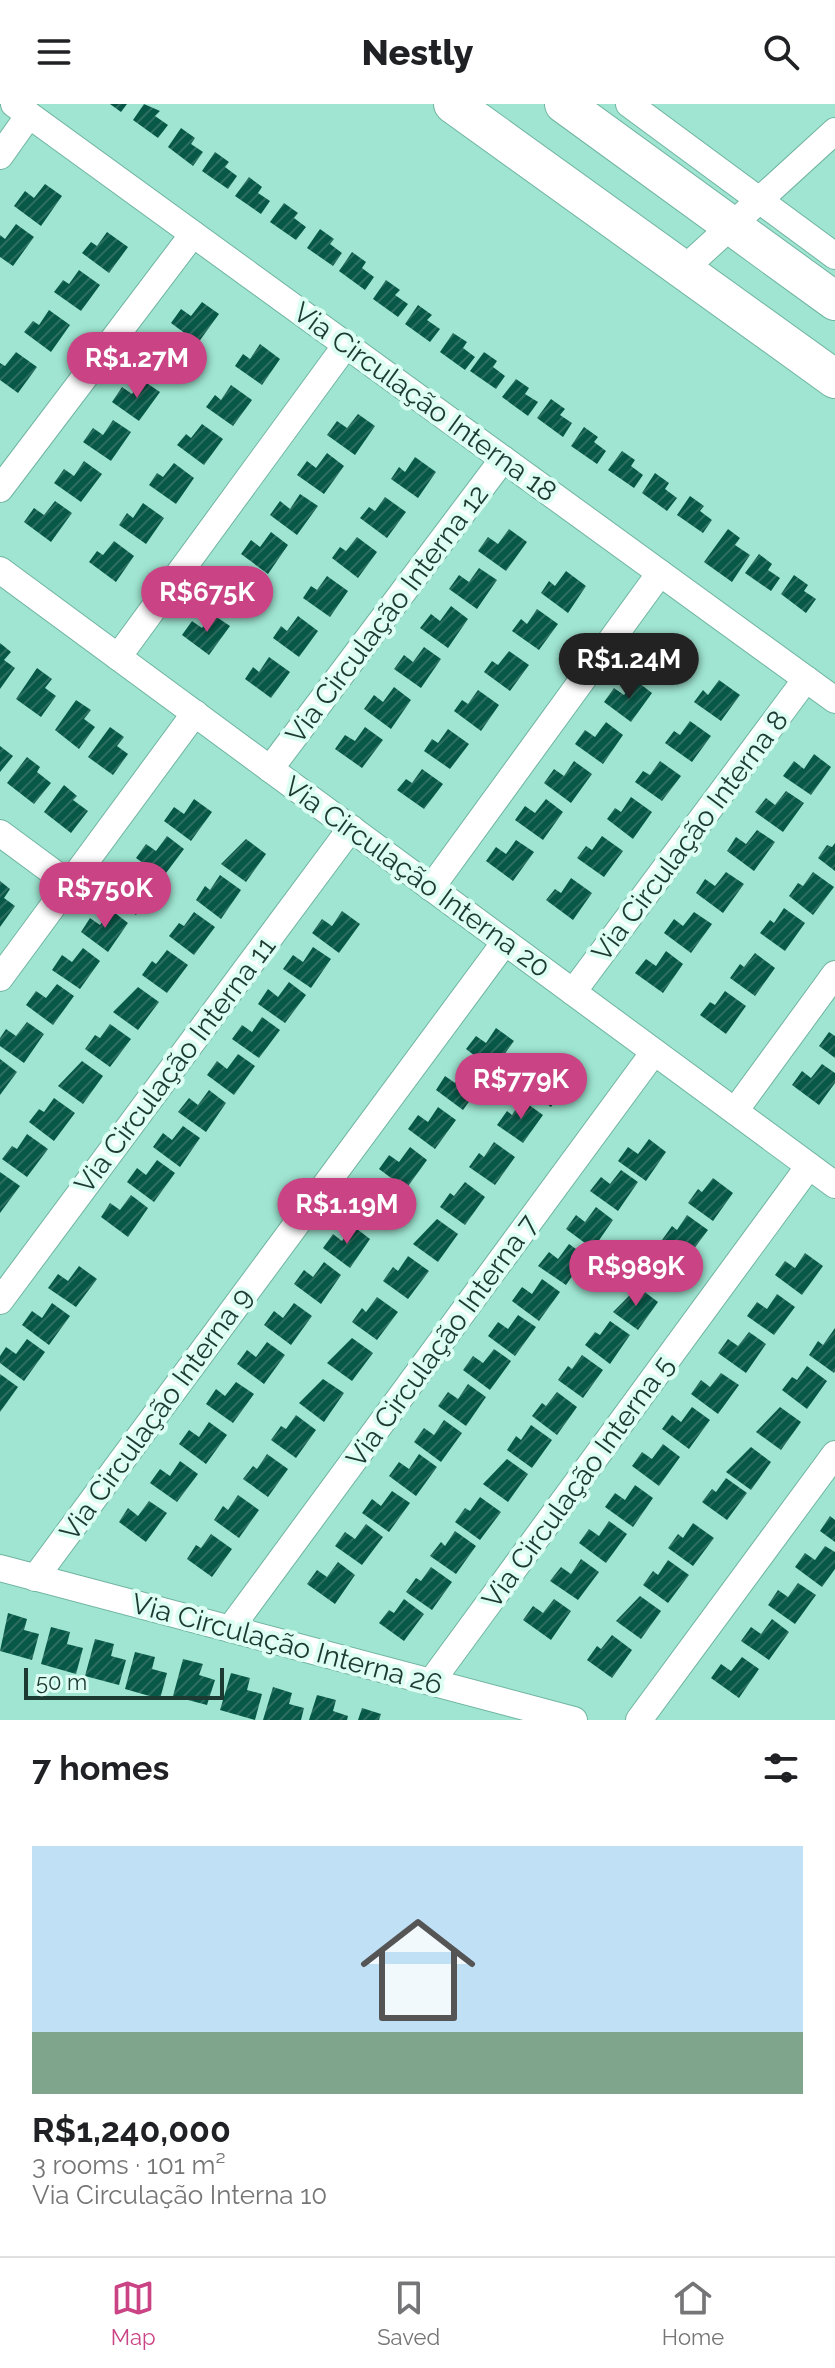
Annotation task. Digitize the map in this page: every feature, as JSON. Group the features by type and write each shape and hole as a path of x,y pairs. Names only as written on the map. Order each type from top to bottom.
{"main road":[{"path":"453,104 835,379"},
{"path":"564,104 746,211 835,301"}],"street":[{"path":"629,104 746,211 835,256"},
{"path":"0,156 22,109"},
{"name":"Via Circulação Interna 18","path":"22,109 835,700"},
{"path":"683,270 835,131"},
{"path":"0,489 193,234"},
{"path":"118,657 346,345"},
{"name":"Via Circulação Interna 12","path":"270,769 503,459"},
{"name":"Via Circulação Interna 20","path":"0,570 835,1185"},
{"path":"431,888 660,573"},
{"name":"Via Circulação Interna 8","path":"573,992 806,679"},
{"path":"0,978 195,713"},
{"name":"Via Circulação Interna 11","path":"0,1301 351,828"},
{"path":"0,833 69,884"},
{"name":"Via Circulação Interna 9","path":"35,1578 505,942"},
{"path":"735,1111 835,974"},
{"name":"Via Circulação Interna 7","path":"230,1629 654,1052"},
{"name":"Via Circulação Interna 5","path":"431,1682 809,1166"},
{"path":"639,1720 835,1454"},
{"name":"Via Circulação Interna 26","path":"0,1568 574,1720"}],"building":[{"path":"110,104 127,104 121,112"},
{"path":"144,104 160,111 155,116 168,125 158,138 133,120"},
{"path":"181,128 195,138 191,144 203,152 193,166 168,147"},
{"path":"215,152 229,162 225,167 237,176 228,189 202,171"},
{"path":"249,177 262,187 258,193 270,201 261,214 235,196"},
{"path":"45,184 62,196 41,226 14,206 25,191 34,198"},
{"path":"284,203 298,213 294,218 306,227 296,240 270,222"},
{"path":"16,224 34,237 13,266 0,257 0,235 5,239"},
{"path":"320,229 334,239 330,244 342,253 333,266 307,248"},
{"path":"107,232 128,247 109,273 82,253 91,242 97,246"},
{"path":"352,252 366,262 362,268 374,277 365,290 339,271"},
{"path":"79,270 100,285 81,311 54,292 63,280 69,284"},
{"path":"386,280 400,290 395,295 408,304 398,317 373,299"},
{"path":"202,302 219,314 198,343 171,323 181,309 191,316"},
{"path":"418,305 432,315 427,320 440,329 430,342 405,324"},
{"path":"49,310 70,325 51,352 24,332 33,321 39,325"},
{"path":"453,333 467,342 463,348 475,357 465,370 440,352"},
{"path":"172,343 190,355 169,384 141,364 152,350 161,357"},
{"path":"260,344 280,359 262,385 235,366 243,354 250,359"},
{"path":"16,352 37,367 18,393 0,380 0,363 5,366"},
{"path":"484,352 497,361 493,367 505,376 496,389 470,371"},
{"path":"516,379 529,388 525,394 538,402 528,416 502,397"},
{"path":"142,380 160,392 139,421 112,402 122,387 132,394"},
{"path":"231,385 252,400 233,426 206,407 215,395 221,400"},
{"path":"551,399 565,409 560,415 572,423 563,437 537,418"},
{"path":"358,414 375,426 355,455 327,435 337,421 347,428"},
{"path":"113,420 131,432 111,461 83,442 93,428 103,435"},
{"path":"202,424 223,439 204,465 177,445 186,434 191,438"},
{"path":"584,427 598,437 594,442 606,451 597,464 571,446"},
{"path":"622,451 635,460 631,466 643,475 634,488 608,470"},
{"path":"327,453 344,466 324,494 297,475 307,461 316,468"},
{"path":"415,457 436,472 418,498 391,479 399,467 405,472"},
{"path":"84,461 102,474 81,502 54,483 64,469 74,476"},
{"path":"174,463 194,478 176,504 149,485 157,473 163,477"},
{"path":"655,473 669,483 665,489 677,498 667,511 642,493"},
{"path":"300,494 318,506 297,535 270,515 280,501 290,509"},
{"path":"690,496 704,506 700,511 712,520 703,533 677,515"},
{"path":"385,497 406,512 387,538 360,518 369,507 375,511"},
{"path":"55,501 72,513 51,542 24,522 34,508 44,515"},
{"path":"143,503 164,518 146,544 119,525 127,513 133,518"},
{"path":"509,529 527,542 506,571 478,551 488,537 498,544"},
{"path":"728,529 740,538 735,545 750,555 732,582 704,562"},
{"path":"271,532 288,545 268,574 241,554 251,540 260,547"},
{"path":"357,537 377,552 358,578 332,558 340,547 346,551"},
{"path":"114,541 134,556 116,582 89,562 97,551 103,555"},
{"path":"759,554 772,564 768,570 780,578 771,591 745,573"},
{"path":"479,568 497,580 477,609 449,589 459,575 469,582"},
{"path":"566,571 586,586 568,613 541,593 549,581 555,586"},
{"path":"242,574 259,586 239,615 211,595 221,581 231,588"},
{"path":"794,575 808,585 804,591 816,599 806,613 781,594"},
{"path":"327,576 348,591 330,617 303,598 311,586 317,590"},
{"path":"451,606 468,619 448,648 420,628 431,614 440,621"},
{"path":"537,609 558,624 539,650 512,631 521,619 527,624"},
{"path":"212,614 230,626 209,655 182,635 192,621 202,628"},
{"path":"298,616 318,631 299,657 273,638 281,626 287,631"},
{"path":"665,641 682,654 661,682 634,663 644,648 654,655"},
{"path":"0,643 11,652 4,660 15,668 0,689"},
{"path":"424,647 441,659 421,688 394,669 404,655 413,662"},
{"path":"509,651 529,665 510,691 484,672 492,661 498,665"},
{"path":"269,657 290,672 271,698 245,679 253,667 259,672"},
{"path":"37,668 52,679 45,688 56,696 41,717 16,699"},
{"path":"635,680 652,693 631,722 604,702 614,688 624,695"},
{"path":"719,680 740,695 721,721 694,702 703,690 708,695"},
{"path":"394,687 411,700 391,729 364,709 374,695 383,702"},
{"path":"478,690 499,705 481,731 454,711 462,700 468,704"},
{"path":"76,700 91,710 84,719 95,727 79,749 55,730"},
{"path":"690,721 711,736 692,762 665,743 674,731 680,735"},
{"path":"606,722 623,735 603,764 575,744 585,730 595,737"},
{"path":"110,727 124,737 117,746 128,754 113,775 88,757"},
{"path":"365,727 383,740 362,768 335,749 345,735 355,741"},
{"path":"448,729 469,744 450,769 424,751 432,739 438,743"},
{"path":"0,746 13,756 0,772"},
{"path":"814,754 831,767 811,795 783,776 794,761 804,769"},
{"path":"27,757 40,767 37,772 51,783 34,804 7,783"},
{"path":"574,761 592,774 571,803 544,783 554,769 564,776"},
{"path":"660,761 681,776 662,801 635,782 643,771 650,775"},
{"path":"422,769 443,784 424,809 397,790 406,779 412,783"},
{"path":"64,785 77,796 73,800 88,811 71,833 44,812"},
{"path":"786,791 804,803 783,832 755,812 766,798 775,805"},
{"path":"631,797 652,812 633,839 607,819 615,808 621,812"},
{"path":"194,799 212,812 191,841 164,821 174,807 184,814"},
{"path":"546,799 563,812 543,840 515,820 525,806 535,813"},
{"path":"757,830 775,842 754,871 727,851 736,837 746,844"},
{"path":"167,836 184,849 163,877 136,858 146,844 156,851"},
{"path":"602,836 623,851 604,877 577,858 586,846 592,850"},
{"path":"246,839 266,854 246,882 221,864"},
{"path":"516,840 534,852 513,881 486,861 496,847 506,854"},
{"path":"835,843 835,871 818,858 827,845 832,847"},
{"path":"726,872 744,884 723,913 696,893 705,879 715,886"},
{"path":"813,872 834,887 813,915 789,896 798,883 803,886"},
{"path":"139,874 157,887 136,915 109,895 119,881 129,888"},
{"path":"220,875 241,890 221,919 196,900 205,886 210,890"},
{"path":"571,878 592,893 573,920 546,900 555,889 561,893"},
{"path":"0,881 10,889 4,898 15,906 0,927"},
{"path":"784,908 805,923 785,951 760,933 770,920 774,923"},
{"path":"111,910 128,923 108,952 81,932 90,918 100,925"},
{"path":"342,911 360,924 339,953 312,933 322,919 332,926"},
{"path":"194,912 215,927 194,955 169,936 179,923 184,926"},
{"path":"694,912 712,924 691,953 664,933 674,919 683,926"},
{"path":"313,947 331,959 311,988 283,969 293,955 303,962"},
{"path":"83,948 100,961 80,989 52,970 62,955 72,962"},
{"path":"167,950 188,965 167,993 142,975 152,961 156,964"},
{"path":"666,951 683,964 663,993 635,973 646,959 656,966"},
{"path":"755,953 775,968 755,996 730,978 740,964 744,967"},
{"path":"289,982 306,995 285,1023 258,1004 268,989 278,997"},
{"path":"57,984 74,996 53,1025 26,1005 36,991 46,998"},
{"path":"138,987 159,1002 138,1030 113,1012"},
{"path":"725,991 746,1006 726,1034 700,1015 710,1002 715,1005"},
{"path":"262,1017 280,1030 259,1058 232,1039 242,1025 252,1032"},
{"path":"27,1022 44,1034 24,1063 0,1046 0,1038 6,1029 16,1036"},
{"path":"110,1024 131,1039 110,1067 85,1049 95,1035 100,1038"},
{"path":"496,1028 514,1041 493,1070 466,1049 476,1036 486,1043"},
{"path":"829,1032 835,1036 835,1058 819,1046"},
{"path":"238,1054 255,1066 234,1095 207,1075 217,1061 227,1069"},
{"path":"0,1059 17,1072 0,1095"},
{"path":"82,1061 103,1076 83,1104 58,1086"},
{"path":"551,1064 571,1079 551,1107 526,1089"},
{"path":"822,1064 835,1073 835,1083 819,1105 792,1085 802,1071 811,1078"},
{"path":"466,1068 484,1081 463,1110 436,1090 445,1076 455,1083"},
{"path":"209,1090 226,1103 206,1132 178,1112 189,1098 198,1105"},
{"path":"54,1098 75,1113 54,1141 29,1122 39,1109 44,1112"},
{"path":"522,1100 543,1115 523,1143 497,1125 507,1111 512,1115"},
{"path":"438,1107 456,1120 435,1149 408,1129 418,1115 428,1122"},
{"path":"183,1126 200,1138 180,1167 153,1147 163,1133 172,1140"},
{"path":"27,1134 48,1149 27,1177 2,1159 12,1146 17,1149"},
{"path":"649,1139 666,1152 646,1181 618,1161 628,1147 638,1154"},
{"path":"494,1142 515,1157 495,1185 469,1167 479,1153 484,1157"},
{"path":"410,1147 427,1160 406,1189 379,1169 389,1155 399,1162"},
{"path":"157,1160 175,1173 154,1202 127,1182 137,1168 146,1175"},
{"path":"621,1170 638,1182 618,1211 590,1191 601,1177 610,1184"},
{"path":"0,1172 20,1186 0,1213"},
{"path":"713,1178 733,1193 713,1221 688,1203 698,1189 702,1192"},
{"path":"465,1182 485,1197 465,1225 440,1207 450,1193 454,1196"},
{"path":"383,1187 401,1200 380,1228 353,1208 362,1195 372,1202"},
{"path":"131,1195 148,1208 128,1237 101,1217 110,1203 120,1210"},
{"path":"596,1207 613,1220 593,1249 566,1229 576,1215 585,1222"},
{"path":"687,1215 708,1230 687,1258 662,1240 672,1226 677,1230"},
{"path":"437,1219 458,1234 438,1262 413,1244"},
{"path":"353,1226 370,1239 350,1268 323,1248 333,1234 342,1241"},
{"path":"569,1244 586,1256 566,1285 538,1266 549,1252 558,1259"},
{"path":"659,1249 680,1264 660,1292 635,1274"},
{"path":"805,1253 823,1266 802,1295 775,1275 785,1261 795,1268"},
{"path":"408,1256 429,1271 408,1299 383,1281 393,1267 398,1271"},
{"path":"324,1262 341,1275 321,1304 294,1284 304,1270 313,1277"},
{"path":"79,1266 97,1279 76,1307 48,1288 58,1274 68,1281"},
{"path":"542,1279 560,1292 539,1321 512,1301 522,1287 532,1294"},
{"path":"638,1287 658,1302 638,1330 613,1312"},
{"path":"777,1294 795,1307 774,1335 747,1316 757,1302 767,1309"},
{"path":"377,1297 398,1312 377,1340 352,1322 362,1308 366,1312"},
{"path":"52,1303 70,1316 49,1345 22,1325 32,1311 42,1318"},
{"path":"294,1303 312,1316 291,1345 264,1325 274,1311 283,1318"},
{"path":"518,1315 536,1327 515,1356 488,1336 498,1322 508,1329"},
{"path":"610,1321 630,1335 610,1364 585,1345 595,1332 600,1335"},
{"path":"835,1328 834,1373 809,1355 818,1341 823,1345"},
{"path":"749,1332 766,1344 746,1373 718,1353 728,1339 738,1346"},
{"path":"352,1338 373,1353 352,1381 327,1363"},
{"path":"27,1339 45,1352 24,1381 0,1363 0,1356 6,1347 16,1354"},
{"path":"267,1342 285,1355 264,1384 237,1364 247,1350 256,1357"},
{"path":"494,1349 511,1361 490,1390 463,1370 473,1356 483,1363"},
{"path":"582,1355 603,1370 583,1398 558,1380 568,1366 572,1369"},
{"path":"807,1366 827,1381 807,1409 782,1390 792,1377 797,1380"},
{"path":"721,1373 739,1385 718,1414 691,1394 701,1380 710,1387"},
{"path":"0,1374 18,1387 0,1412"},
{"path":"323,1379 344,1393 324,1422 299,1403"},
{"path":"236,1382 254,1394 233,1423 206,1404 216,1389 225,1396"},
{"path":"468,1384 486,1397 466,1426 438,1406 448,1392 458,1399"},
{"path":"557,1392 577,1407 557,1435 532,1416 542,1403 546,1406"},
{"path":"692,1407 710,1420 689,1449 662,1429 672,1415 681,1422"},
{"path":"780,1407 801,1422 781,1450 756,1432"},
{"path":"296,1415 316,1430 296,1458 271,1440 281,1426 286,1429"},
{"path":"444,1420 462,1433 441,1462 414,1442 424,1428 434,1435"},
{"path":"209,1422 227,1435 206,1464 179,1444 189,1430 199,1437"},
{"path":"531,1425 552,1440 532,1468 507,1450 516,1436 521,1440"},
{"path":"663,1444 680,1457 659,1486 632,1466 642,1452 652,1459"},
{"path":"751,1447 771,1462 751,1490 726,1472"},
{"path":"267,1454 288,1469 268,1497 243,1479 253,1466 257,1469"},
{"path":"419,1454 437,1467 416,1496 389,1476 399,1462 409,1469"},
{"path":"507,1459 528,1474 508,1502 483,1484"},
{"path":"180,1461 198,1474 177,1502 150,1483 160,1469 170,1476"},
{"path":"726,1478 747,1493 727,1520 702,1502 712,1489 716,1492"},
{"path":"635,1485 653,1498 633,1527 605,1507 615,1493 625,1500"},
{"path":"392,1491 410,1503 389,1532 362,1513 372,1499 381,1506"},
{"path":"238,1495 259,1510 239,1538 214,1520 223,1506 228,1510"},
{"path":"480,1497 501,1512 480,1540 455,1522 465,1508 470,1511"},
{"path":"149,1501 167,1513 146,1542 119,1522 128,1508 138,1516"},
{"path":"830,1516 835,1520 835,1542 820,1531"},
{"path":"609,1521 627,1534 606,1563 579,1543 589,1529 599,1536"},
{"path":"693,1523 714,1538 693,1566 668,1548 678,1534 683,1538"},
{"path":"366,1524 383,1537 362,1565 335,1546 345,1532 355,1539"},
{"path":"455,1531 476,1546 456,1574 430,1556 441,1542 445,1546"},
{"path":"211,1534 232,1549 212,1577 187,1559 196,1545 201,1548"},
{"path":"825,1546 835,1552 835,1569 822,1587 795,1567 805,1553 815,1560"},
{"path":"581,1559 599,1572 578,1600 550,1581 561,1567 571,1574"},
{"path":"668,1560 689,1575 668,1603 643,1585 653,1571 658,1575"},
{"path":"338,1562 355,1575 335,1604 307,1584 317,1570 327,1577"},
{"path":"431,1567 452,1582 432,1610 406,1592 416,1578 421,1581"},
{"path":"798,1583 816,1595 795,1624 768,1605 778,1590 788,1597"},
{"path":"640,1596 661,1611 641,1639 616,1621"},
{"path":"404,1599 424,1614 404,1641 379,1623 389,1610 394,1613"},
{"path":"554,1599 571,1611 551,1640 523,1620 533,1606 543,1613"},
{"path":"8,1613 27,1619 24,1630 39,1634 32,1660 0,1651"},
{"path":"772,1619 789,1632 769,1660 741,1641 751,1627 761,1634"},
{"path":"51,1627 70,1632 67,1644 83,1648 76,1674 41,1664"},
{"path":"612,1635 632,1650 612,1678 587,1660 597,1646 601,1649"},
{"path":"95,1639 114,1644 111,1656 126,1660 119,1685 85,1676"},
{"path":"135,1652 155,1657 152,1669 167,1673 160,1699 125,1689"},
{"path":"742,1657 759,1669 739,1698 711,1678 721,1664 731,1671"},
{"path":"183,1659 203,1664 199,1675 215,1680 207,1705 173,1696"},
{"path":"231,1673 250,1678 247,1690 262,1694 255,1720 220,1710"},
{"path":"273,1687 292,1693 289,1704 304,1708 301,1720 263,1720"},
{"path":"317,1695 336,1700 333,1711 348,1716 347,1720 309,1720"},
{"path":"362,1708 381,1714 379,1720 358,1720"}]}
